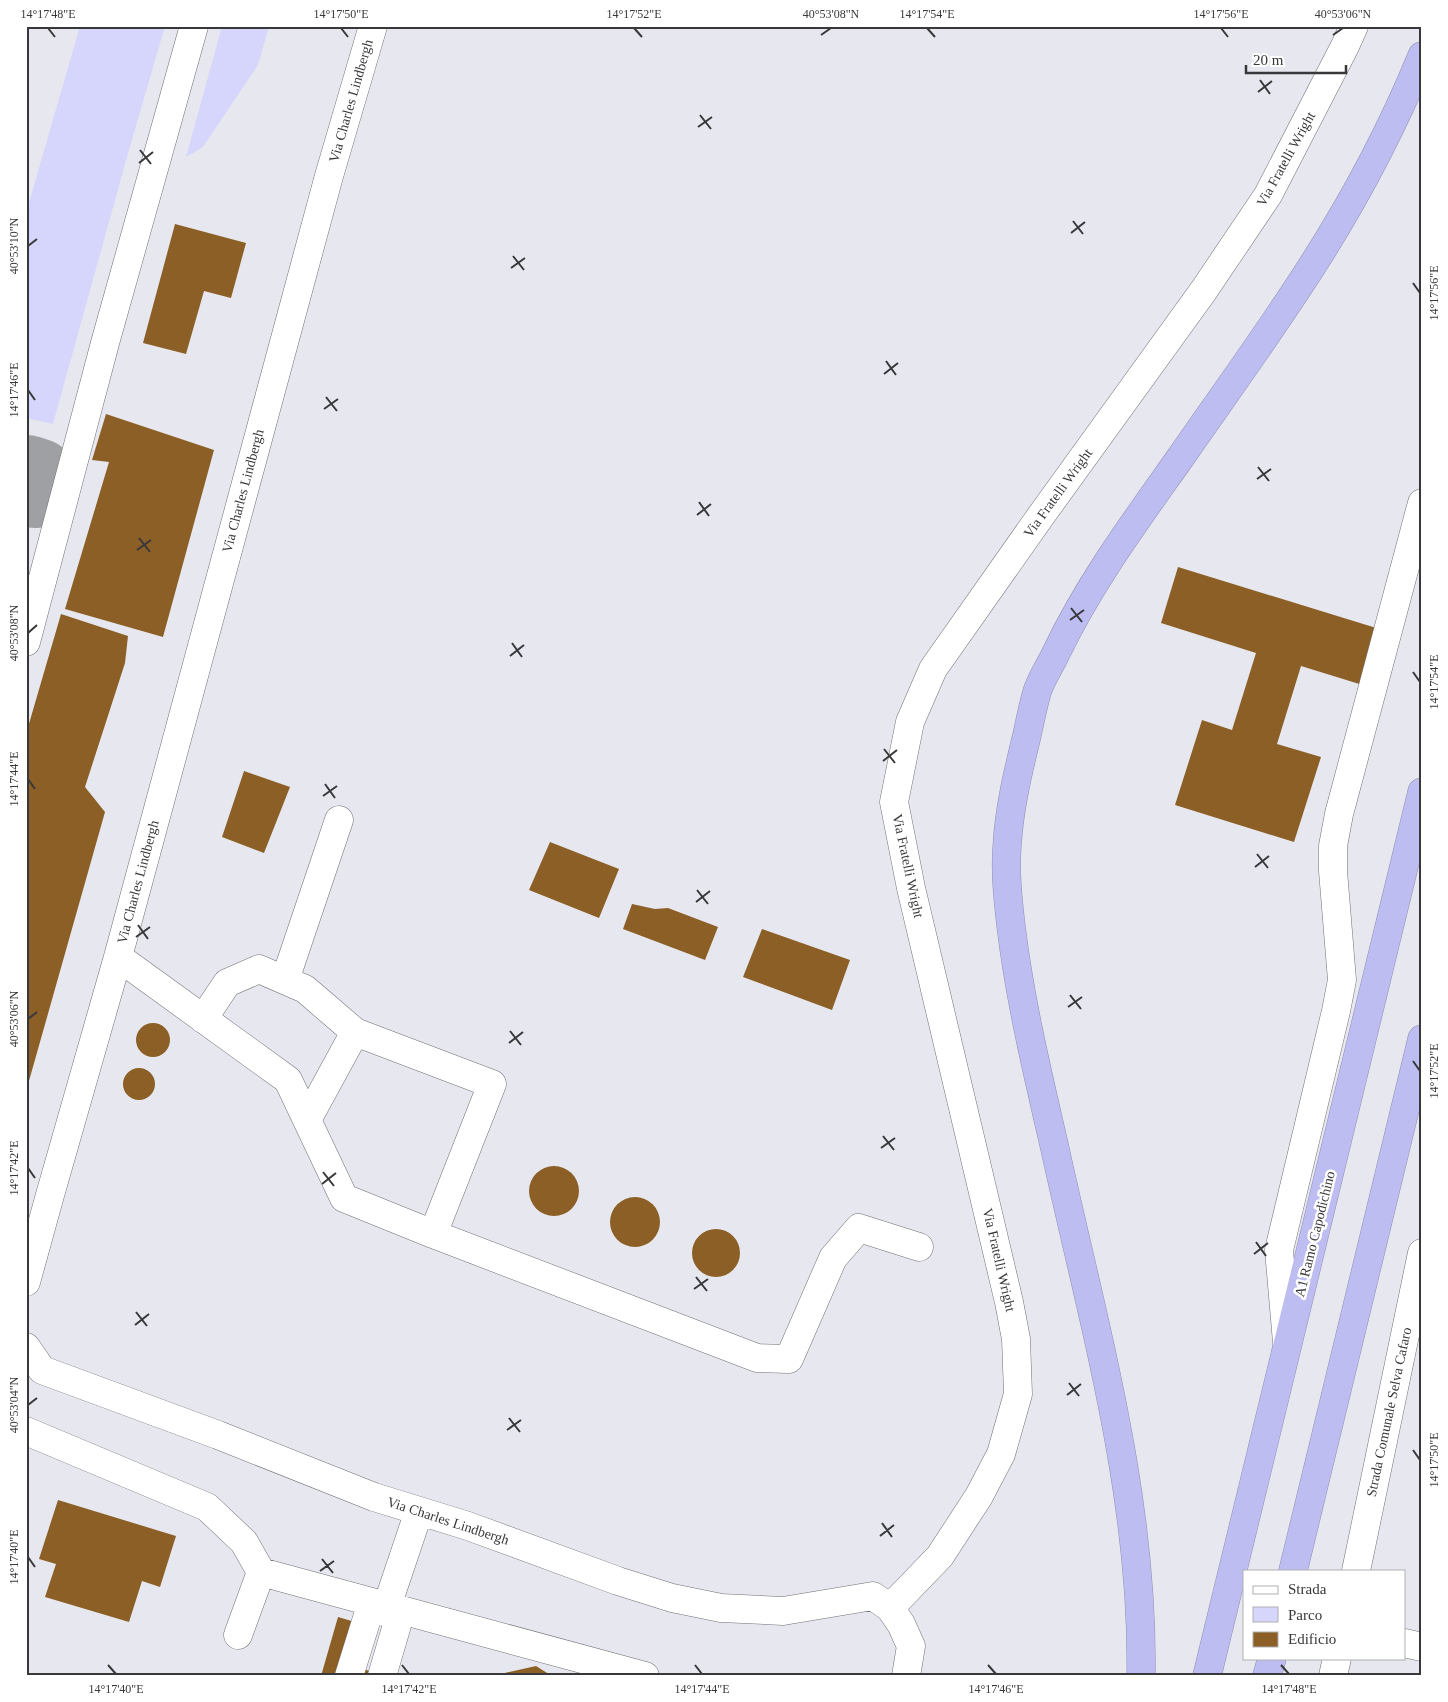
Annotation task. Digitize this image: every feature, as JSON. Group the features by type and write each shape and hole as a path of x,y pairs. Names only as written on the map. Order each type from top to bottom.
{"highway":[{"path":"1141,1676 1138,1576 1120,1442 1024,1008 1014,951 1008,892 1007,849 1014,786 1038,690 1068,629 1110,557 1254,352 1313,264 1364,179 1422,56"},
{"name":"A1 Ramo Capodichino","path":"1207,1676 1422,792"},
{"path":"1293,1570 1422,1039"},
{"path":"1268,1676 1272,1660"}],"street":[{"path":"26,642 105,343 194,26"},
{"name":"Via Charles Lindbergh","path":"26,1282 118,957 327,186 373,26"},
{"name":"Via Fratelli Wright","path":"890,1608 940,1556 979,1496 1001,1454 1018,1394 1016,1339 1009,1302 912,888 894,802 910,722 933,669 1204,290 1268,195 1346,46 1354,26"},
{"path":"1287,1347 1278,1250 1342,980 1333,871 1333,846 1339,814 1422,503"},
{"path":"285,980 339,820"},
{"name":"Via Charles Lindbergh","path":"118,957 288,1080 344,1198 757,1358 789,1359 833,1258 859,1228 919,1247"},
{"path":"203,1019 227,983 260,969 305,989 355,1032 492,1084 433,1234"},
{"path":"307,1120 355,1032"},
{"name":"Strada Comunale Selva Cafaro","path":"1356,1570 1422,1253"},
{"name":"Via Charles Lindbergh","path":"26,1347 42,1370 218,1435 374,1497 468,1526 618,1581 672,1598 721,1608 783,1611 874,1596 890,1608"},
{"path":"26,1431 207,1507 244,1542 261,1572 645,1676"},
{"path":"349,1676 368,1615 387,1606 419,1511"},
{"path":"238,1635 261,1572"},
{"path":"382,1676 397,1625 387,1606"},
{"path":"890,1608 901,1624 910,1646 906,1676"},
{"path":"1406,1643 1422,1647"},
{"path":"1333,1676 1337,1660"}],"green space":[{"path":"80,26 165,26 53,424 26,418 26,213"},
{"path":"222,26 269,26 258,65 203,147 186,157"}],"building":[{"path":"175,224 246,243 231,298 204,291 186,354 143,343"},
{"path":"106,414 214,450 163,637 65,609 109,462 92,460"},
{"path":"1178,567 1386,631 1369,687 1301,666 1277,744 1321,757 1294,842 1175,805 1202,720 1232,730 1256,653 1161,623"},
{"path":"61,614 128,636 125,663 85,787 105,812 27,1088 26,734"},
{"path":"244,771 290,787 264,853 222,837"},
{"path":"550,842 619,869 599,918 529,890"},
{"path":"632,904 655,909 668,908 718,927 705,960 623,929"},
{"path":"762,929 850,960 832,1010 743,977"},
{"path":"153,1023 165,1028 170,1040 165,1052 153,1057 141,1052 136,1040 141,1028"},
{"path":"139,1068 145,1069 150,1073 154,1078 154,1090 150,1095 145,1099 139,1100 133,1099 128,1095 124,1090 123,1084 124,1078 128,1073 133,1069"},
{"path":"554,1166 564,1168 572,1173 577,1181 579,1191 577,1201 572,1209 564,1214 554,1216 544,1214 536,1209 531,1201 529,1191 531,1181 536,1173 544,1168"},
{"path":"630,1197 640,1197 653,1204 660,1217 660,1227 653,1240 640,1247 630,1247 621,1243 614,1236 610,1227 610,1217 614,1208 621,1201"},
{"path":"716,1229 725,1231 733,1236 738,1244 740,1253 738,1262 733,1270 725,1275 716,1277 707,1275 699,1270 694,1262 692,1253 694,1244 699,1236 707,1231"},
{"path":"58,1500 176,1536 160,1587 142,1581 129,1622 45,1597 56,1564 39,1559"},
{"path":"338,1617 372,1627 360,1668 373,1672 372,1676 321,1676"},
{"path":"536,1666 552,1676 496,1676 496,1675"}],"taxiway":[{"path":"26,480 35,483"}]}
